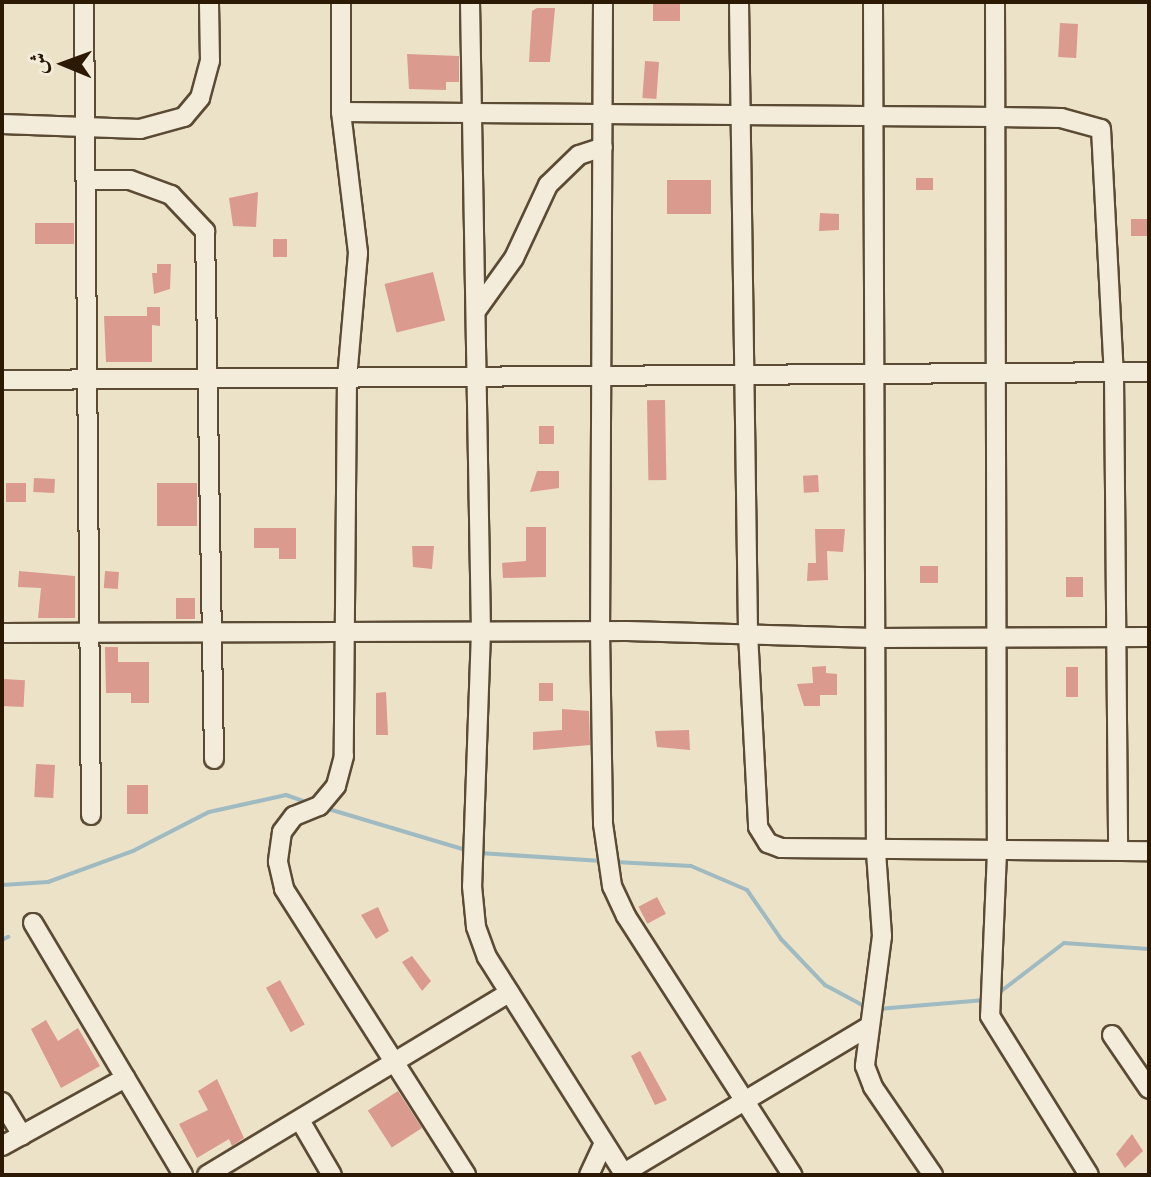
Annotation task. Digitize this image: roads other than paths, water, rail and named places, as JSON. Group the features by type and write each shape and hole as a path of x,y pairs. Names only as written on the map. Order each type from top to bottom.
{"street":[{"path":"84,2 88,128 91,815"},
{"path":"2,124 140,129 184,117 200,98 210,61 209,2"},
{"path":"341,2 341,112 358,253 347,378 344,756 336,786 319,806 294,816 282,832 278,862 284,889 466,1175"},
{"path":"470,2 481,631 472,886 476,927 487,957 625,1174 743,1099 868,1027"},
{"path":"603,2 600,631 603,824 612,886 626,916 792,1175"},
{"path":"739,2 748,633 758,827 768,843 781,848 876,852 1149,851"},
{"path":"873,2 876,852 882,936 865,1066 873,1087 933,1175"},
{"path":"995,2 994,638 997,852 990,1016 1089,1175"},
{"path":"341,112 1061,118 1101,129 1114,375 1118,851"},
{"path":"476,311 514,258 548,185 579,155 603,147"},
{"path":"87,180 140,183 171,195 203,223 214,759"},
{"path":"2,380 88,382 477,375 996,377 1149,372"},
{"path":"2,633 600,631 874,638 1149,637"},
{"path":"33,923 183,1175"},
{"path":"207,1175 301,1122 509,993"},
{"path":"1112,1035 1149,1089"},
{"path":"2,1146 125,1078"},
{"path":"2,1102 22,1135"},
{"path":"301,1122 332,1175"},
{"path":"589,1175 604,1143"}],"waterway":[{"path":"2,885 48,882 133,851 209,812 286,795 309,803"},
{"path":"325,808 466,850"},
{"path":"479,853 602,861"},
{"path":"615,862 691,866 747,890 781,939 825,985 866,1007"},
{"path":"2,940 8,937"},
{"path":"996,995 1064,943 1149,949"},
{"path":"878,1009 985,1000"}]}
